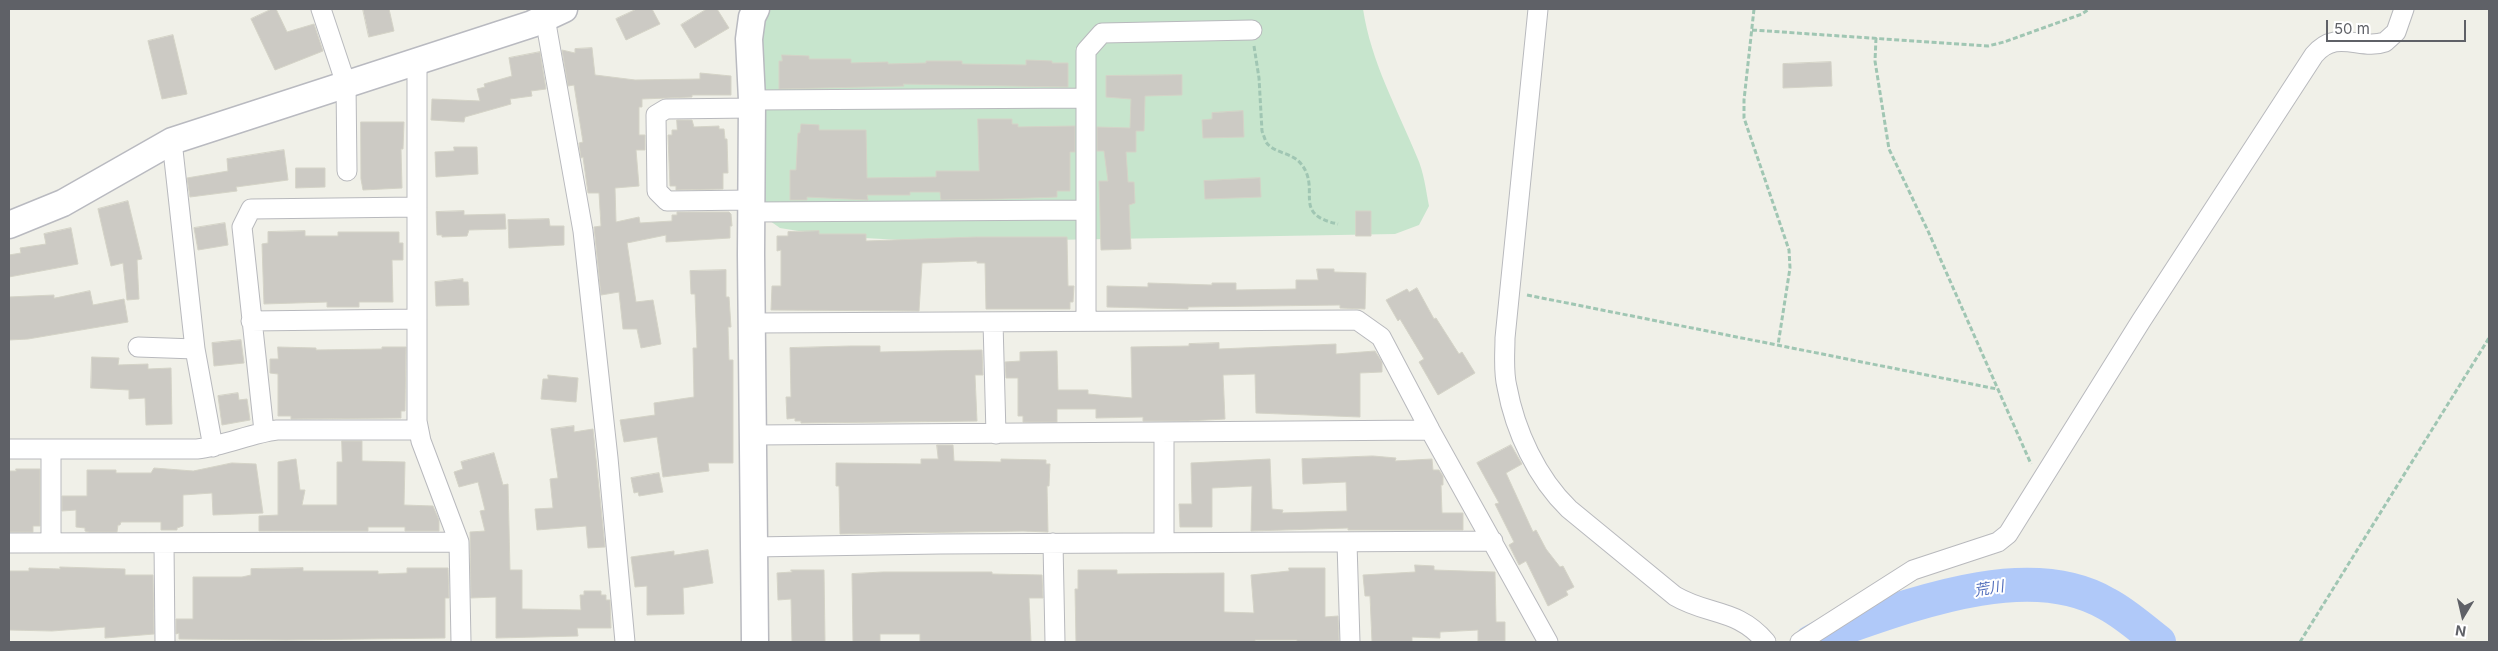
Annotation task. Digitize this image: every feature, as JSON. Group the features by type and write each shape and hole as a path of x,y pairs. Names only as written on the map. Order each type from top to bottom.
{"street":[{"path":"321,9 346,84 347,171"},
{"path":"754,642 752,104 749,39 752,17 756,9"},
{"path":"1538,9 1505,338 1506,387 1517,422 1530,455 1556,496 1568,509 1675,596 1691,604 1742,620 1754,628 1766,642"},
{"path":"1800,642 1914,570 2003,539 2013,528 2141,321 2314,55 2327,44 2341,40 2385,42 2396,32 2404,9"},
{"path":"9,225 63,203 172,141 417,61 540,15 583,231 608,458 625,642"},
{"path":"1086,322 1084,98 1086,51 1099,34 1252,30"},
{"path":"417,61 418,430 458,542 461,642"},
{"path":"1084,98 752,104 666,109 656,115 658,191 667,201 752,206 1086,210"},
{"path":"172,141 195,349 214,447"},
{"path":"264,431 242,227 253,208 417,207"},
{"path":"252,321 417,319"},
{"path":"752,323 1357,320 1381,337 1430,430 1548,642"},
{"path":"993,322 996,434"},
{"path":"138,346 195,349"},
{"path":"9,449 186,450 214,447 264,431 418,430"},
{"path":"754,435 1430,430"},
{"path":"1164,432 1164,543"},
{"path":"51,450 51,543"},
{"path":"753,548 1053,543 1493,541"},
{"path":"9,543 458,542"},
{"path":"1053,543 1055,642"},
{"path":"1347,543 1350,642"},
{"path":"164,544 165,642"}],"path":[{"path":"1754,9 1744,100 1744,118 1784,232 1790,260 1778,345"},
{"path":"1752,30 1988,46 2082,14 2088,9"},
{"path":"1252,30 1259,78 1264,138 1268,146 1290,155 1302,164 1307,177 1310,209 1314,215 1325,222 1338,224"},
{"path":"1876,38 1875,61 1889,148 1928,231 2040,485"},
{"path":"1510,292 1997,390"},
{"path":"2300,642 2489,338"}],"green space":[{"path":"739,9 1363,9 1378,66 1419,163 1425,182 1429,206 1419,225 1395,234 936,242 829,236 780,228 753,209 741,175"}],"building":[{"path":"276,9 287,32 314,24 323,51 275,70 251,19"},
{"path":"363,9 389,9 394,31 369,37"},
{"path":"637,9 652,9 660,24 626,40 616,19"},
{"path":"707,9 717,9 729,28 695,48 681,25"},
{"path":"173,35 187,94 162,99 148,41"},
{"path":"592,48 595,75 635,80 700,79 700,73 731,76 731,95 692,95 692,97 642,99 642,107 639,107 639,135 645,135 645,150 636,150 639,186 615,188 616,222 639,217 640,223 672,221 672,215 677,215 677,212 729,212 731,214 732,226 730,226 730,238 666,242 666,235 627,243 636,302 653,300 661,344 641,348 637,329 623,329 619,292 601,295 594,227 601,226 599,193 588,193 579,143 583,142 574,85 568,86 562,50 575,53 575,49"},
{"path":"540,52 546,89 531,91 532,96 510,99 511,104 465,117 464,122 431,120 432,99 480,101 477,89 485,87 484,84 512,76 509,58"},
{"path":"782,55 809,56 809,59 851,59 851,63 888,62 888,64 962,61 962,64 1026,65 1026,60 1052,61 1052,63 1068,63 1068,87 903,84 904,86 779,89 779,61 782,61"},
{"path":"1831,62 1832,86 1783,88 1783,64"},
{"path":"1182,75 1182,95 1145,96 1144,131 1136,131 1136,152 1126,152 1128,182 1134,182 1135,203 1129,205 1131,249 1101,250 1099,181 1108,181 1104,151 1097,151 1097,127 1130,128 1131,99 1106,97 1106,76"},
{"path":"1243,111 1244,137 1203,138 1202,120 1212,119 1212,113"},
{"path":"978,119 1012,119 1012,124 1018,124 1018,127 1075,126 1075,152 1070,152 1070,191 1057,191 1057,197 1002,199 941,200 940,192 910,192 910,195 867,195 868,200 807,197 807,200 790,200 790,170 796,170 798,133 800,133 801,124 819,125 819,130 866,130 867,178 936,177 936,171 979,171"},
{"path":"677,120 692,120 694,127 719,126 719,129 724,129 725,139 727,139 728,173 723,173 723,189 676,190 676,186 670,186 668,135 672,135 672,130 677,130"},
{"path":"361,122 404,122 403,149 401,149 402,188 363,190 361,179"},
{"path":"454,147 477,147 478,174 436,177 435,152 454,151"},
{"path":"284,150 288,180 236,187 237,191 190,197 187,178 228,171 227,159"},
{"path":"296,168 325,168 325,187 296,188"},
{"path":"1260,178 1261,197 1205,199 1204,181"},
{"path":"128,201 142,259 137,260 139,299 127,300 123,263 111,266 98,209"},
{"path":"464,211 464,215 505,214 506,229 469,230 467,236 442,237 442,235 437,235 436,212"},
{"path":"1356,211 1371,211 1371,236 1356,236"},
{"path":"549,219 550,226 564,226 564,245 509,248 508,220"},
{"path":"225,223 228,245 198,250 194,228"},
{"path":"71,228 78,264 9,277 9,255 21,253 20,248 46,244 44,234"},
{"path":"305,231 305,236 338,236 338,232 399,232 399,243 403,243 403,260 392,260 393,302 359,302 359,307 327,307 327,302 264,304 262,244 268,243 268,232"},
{"path":"819,231 819,234 866,234 866,241 977,237 1067,237 1068,286 1074,286 1073,302 1070,302 1070,309 986,309 985,263 977,263 977,261 922,263 919,311 771,310 772,286 781,286 781,250 777,251 777,236 788,236 788,232"},
{"path":"1317,269 1334,269 1334,272 1366,273 1365,309 1340,308 1340,305 1188,307 1188,309 1107,307 1107,286 1148,287 1148,283 1212,285 1212,283 1236,283 1236,290 1296,289 1296,280 1318,280"},
{"path":"726,270 726,297 729,297 731,327 728,327 729,360 733,360 733,463 708,463 709,471 663,477 657,437 624,442 620,420 655,415 654,403 694,397 693,348 697,348 695,294 691,294 690,271"},
{"path":"463,279 463,282 468,282 469,305 436,306 435,282"},
{"path":"1417,288 1434,319 1436,318 1459,354 1462,352 1475,373 1438,395 1419,362 1424,359 1386,300 1407,289 1409,292"},
{"path":"90,291 93,305 124,299 128,322 28,339 9,340 9,297 54,295 54,298"},
{"path":"241,340 244,363 214,366 212,343"},
{"path":"1219,343 1219,349 1336,344 1336,354 1375,351 1382,362 1382,372 1360,373 1360,417 1256,413 1255,374 1223,375 1225,419 1188,421 1143,421 1143,417 1096,418 1096,409 1057,409 1057,422 1023,422 1023,416 1018,416 1018,378 1006,378 1005,362 1020,361 1020,352 1057,351 1058,390 1088,390 1088,394 1132,398 1131,347 1189,346 1189,344"},
{"path":"880,346 880,352 982,350 983,375 975,375 977,421 801,423 801,421 795,421 795,418 787,419 786,397 791,397 790,348"},
{"path":"278,347 316,348 316,350 406,347 405,411 401,411 401,418 291,419 291,416 278,416 278,374 270,373 270,359 278,359"},
{"path":"92,357 119,358 118,365 148,364 148,369 171,368 172,424 146,425 145,398 129,399 129,390 91,388"},
{"path":"548,375 578,378 576,402 541,399 543,379 548,379"},
{"path":"238,393 239,400 247,399 250,420 222,425 218,396"},
{"path":"574,426 574,432 593,429 605,547 588,548 586,526 537,530 535,509 553,508 550,479 558,478 551,429"},
{"path":"342,441 362,441 362,461 405,462 404,505 433,506 439,520 439,531 405,531 405,527 368,527 368,531 259,531 259,516 278,515 278,462 296,459 300,490 305,490 302,505 337,505 337,462 342,462"},
{"path":"937,445 953,445 954,461 1001,462 1001,459 1046,460 1046,464 1050,464 1049,486 1047,486 1048,532 840,534 839,486 836,486 836,463 921,464 921,459 938,459"},
{"path":"1511,445 1522,464 1506,473 1533,532 1536,530 1546,549 1560,567 1563,566 1574,587 1566,591 1568,595 1548,606 1526,561 1519,565 1509,545 1514,542 1495,504 1499,503 1477,463"},
{"path":"494,453 503,485 508,484 510,570 522,570 522,609 581,610 580,595 584,595 584,591 601,591 601,595 606,595 606,600 610,600 611,628 577,628 578,636 496,638 496,597 471,598 470,532 485,531 480,511 485,510 478,482 459,487 454,472 463,469 461,462"},
{"path":"1373,456 1396,458 1395,461 1432,459 1433,470 1439,470 1443,476 1443,485 1441,485 1442,513 1463,513 1463,530 1348,530 1348,528 1251,531 1252,486 1212,488 1212,527 1180,527 1179,504 1192,504 1191,463 1270,459 1272,509 1283,510 1282,513 1347,511 1346,482 1303,484 1302,459"},
{"path":"232,463 256,464 263,513 213,515 212,493 183,495 183,526 177,528 177,530 161,530 161,522 121,522 118,525 117,532 89,532 85,531 85,528 76,527 76,510 62,511 62,496 87,496 87,470 116,470 116,473 151,473 154,468 193,471"},
{"path":"16,469 40,469 40,526 33,526 33,532 9,532 9,471 16,471"},
{"path":"659,473 663,492 639,496 638,492 634,493 631,478"},
{"path":"708,550 713,583 683,588 684,614 647,615 647,586 635,587 631,557 674,551 674,555"},
{"path":"1415,565 1434,566 1434,570 1495,572 1496,622 1505,622 1505,641 1478,641 1478,630 1440,632 1440,638 1412,637 1412,642 1372,642 1370,596 1365,596 1363,575 1415,572"},
{"path":"60,567 125,569 125,575 153,575 154,634 105,638 105,627 52,631 9,630 9,571 29,571 29,568 60,569"},
{"path":"303,568 303,571 378,571 378,574 407,573 407,568 448,568 449,598 445,598 445,638 179,639 179,633 176,634 176,619 193,619 193,577 242,577 251,575 251,569"},
{"path":"1289,568 1325,568 1325,617 1338,616 1339,641 1076,642 1075,589 1078,589 1078,570 1117,570 1117,574 1224,573 1224,612 1254,613 1251,575 1289,571"},
{"path":"791,570 824,570 825,642 792,642 791,599 778,600 777,573 792,572"},
{"path":"883,572 992,572 992,574 1042,575 1043,598 1029,598 1031,642 920,642 920,634 880,634 880,642 853,642 852,574"}],"waterway":[{"name":"荒川","path":"1811,642 1826,634 1929,600 1966,591 2004,586 2041,585 2075,591 2107,604 2159,642"}]}
